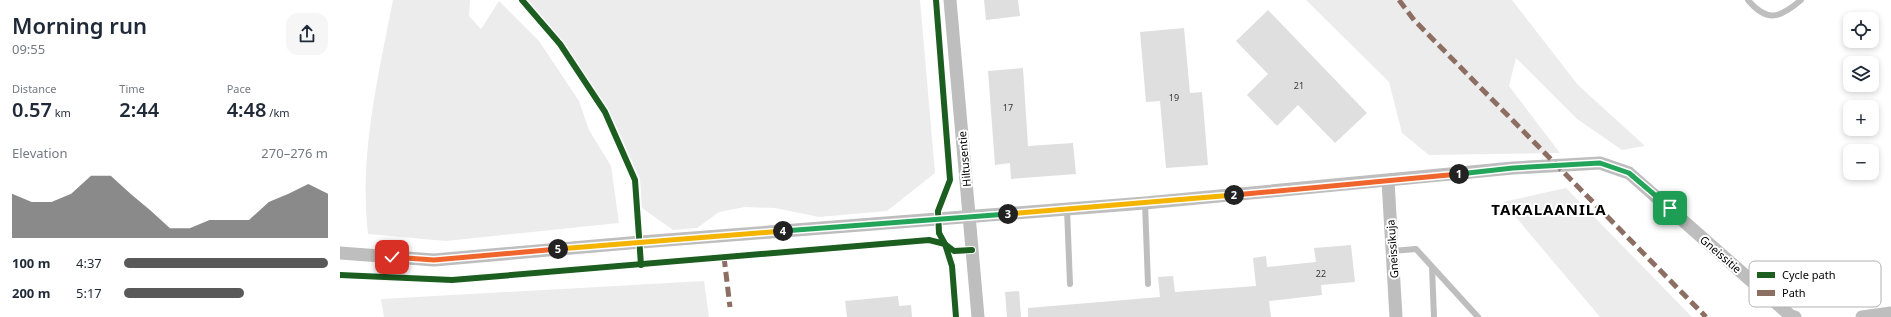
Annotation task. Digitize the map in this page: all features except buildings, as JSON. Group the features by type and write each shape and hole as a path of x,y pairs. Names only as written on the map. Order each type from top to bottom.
{"street":[{"name":"Hiltusentie","path":"950,0 978,317"},
{"name":"Gneissitie","path":"340,253 434,260 641,242 1144,203 1513,168 1600,163 1629,173 1749,279"},
{"name":"Gneissikuja","path":"1388,181 1396,317"},
{"name":"Gneissitie","path":"1781,307 1791,316 1795,317"},
{"path":"1862,317 1891,313"}],"lane":[{"path":"1748,0 1760,13 1772,16 1788,10 1801,0"},
{"path":"1144,203 1148,284"},
{"path":"1068,209 1070,284"},
{"path":"1392,252 1416,249 1478,317"},
{"path":"1432,267 1434,317"}],"shaded area":[{"path":"393,0 470,0 469,16 481,29 499,1 539,41 579,101 589,130 611,166 619,223 446,241 368,234 366,175 368,146 376,87"},
{"path":"528,0 920,0 935,173 887,211 819,217 775,208 745,207 719,212 697,228 673,230 642,208 640,179 609,110 564,42"},
{"path":"1306,0 1512,0 1578,85 1645,146 1622,150 1577,119 1516,58 1509,86 1560,153 1429,155 1402,133 1389,82"},
{"path":"1566,188 1692,317 1600,317 1503,202"},
{"path":"704,281 709,317 384,317 381,299"}],"marked path":[{"path":"1399,0 1414,20 1706,317"},
{"path":"724,257 730,307"}],"cycle path":[{"path":"522,0 560,44 605,112 635,180 641,265"},
{"path":"936,0 950,180 938,211 939,233 945,244 952,266 956,317"},
{"path":"340,275 452,280 929,240 945,244 954,251 972,250"}],"district":[{"name":"TAKALAANILA","path":"1549,209"}],"route":[{"path":"392,257 434,260 641,242 1144,203 1513,168 1600,163 1629,173 1670,208"}]}
